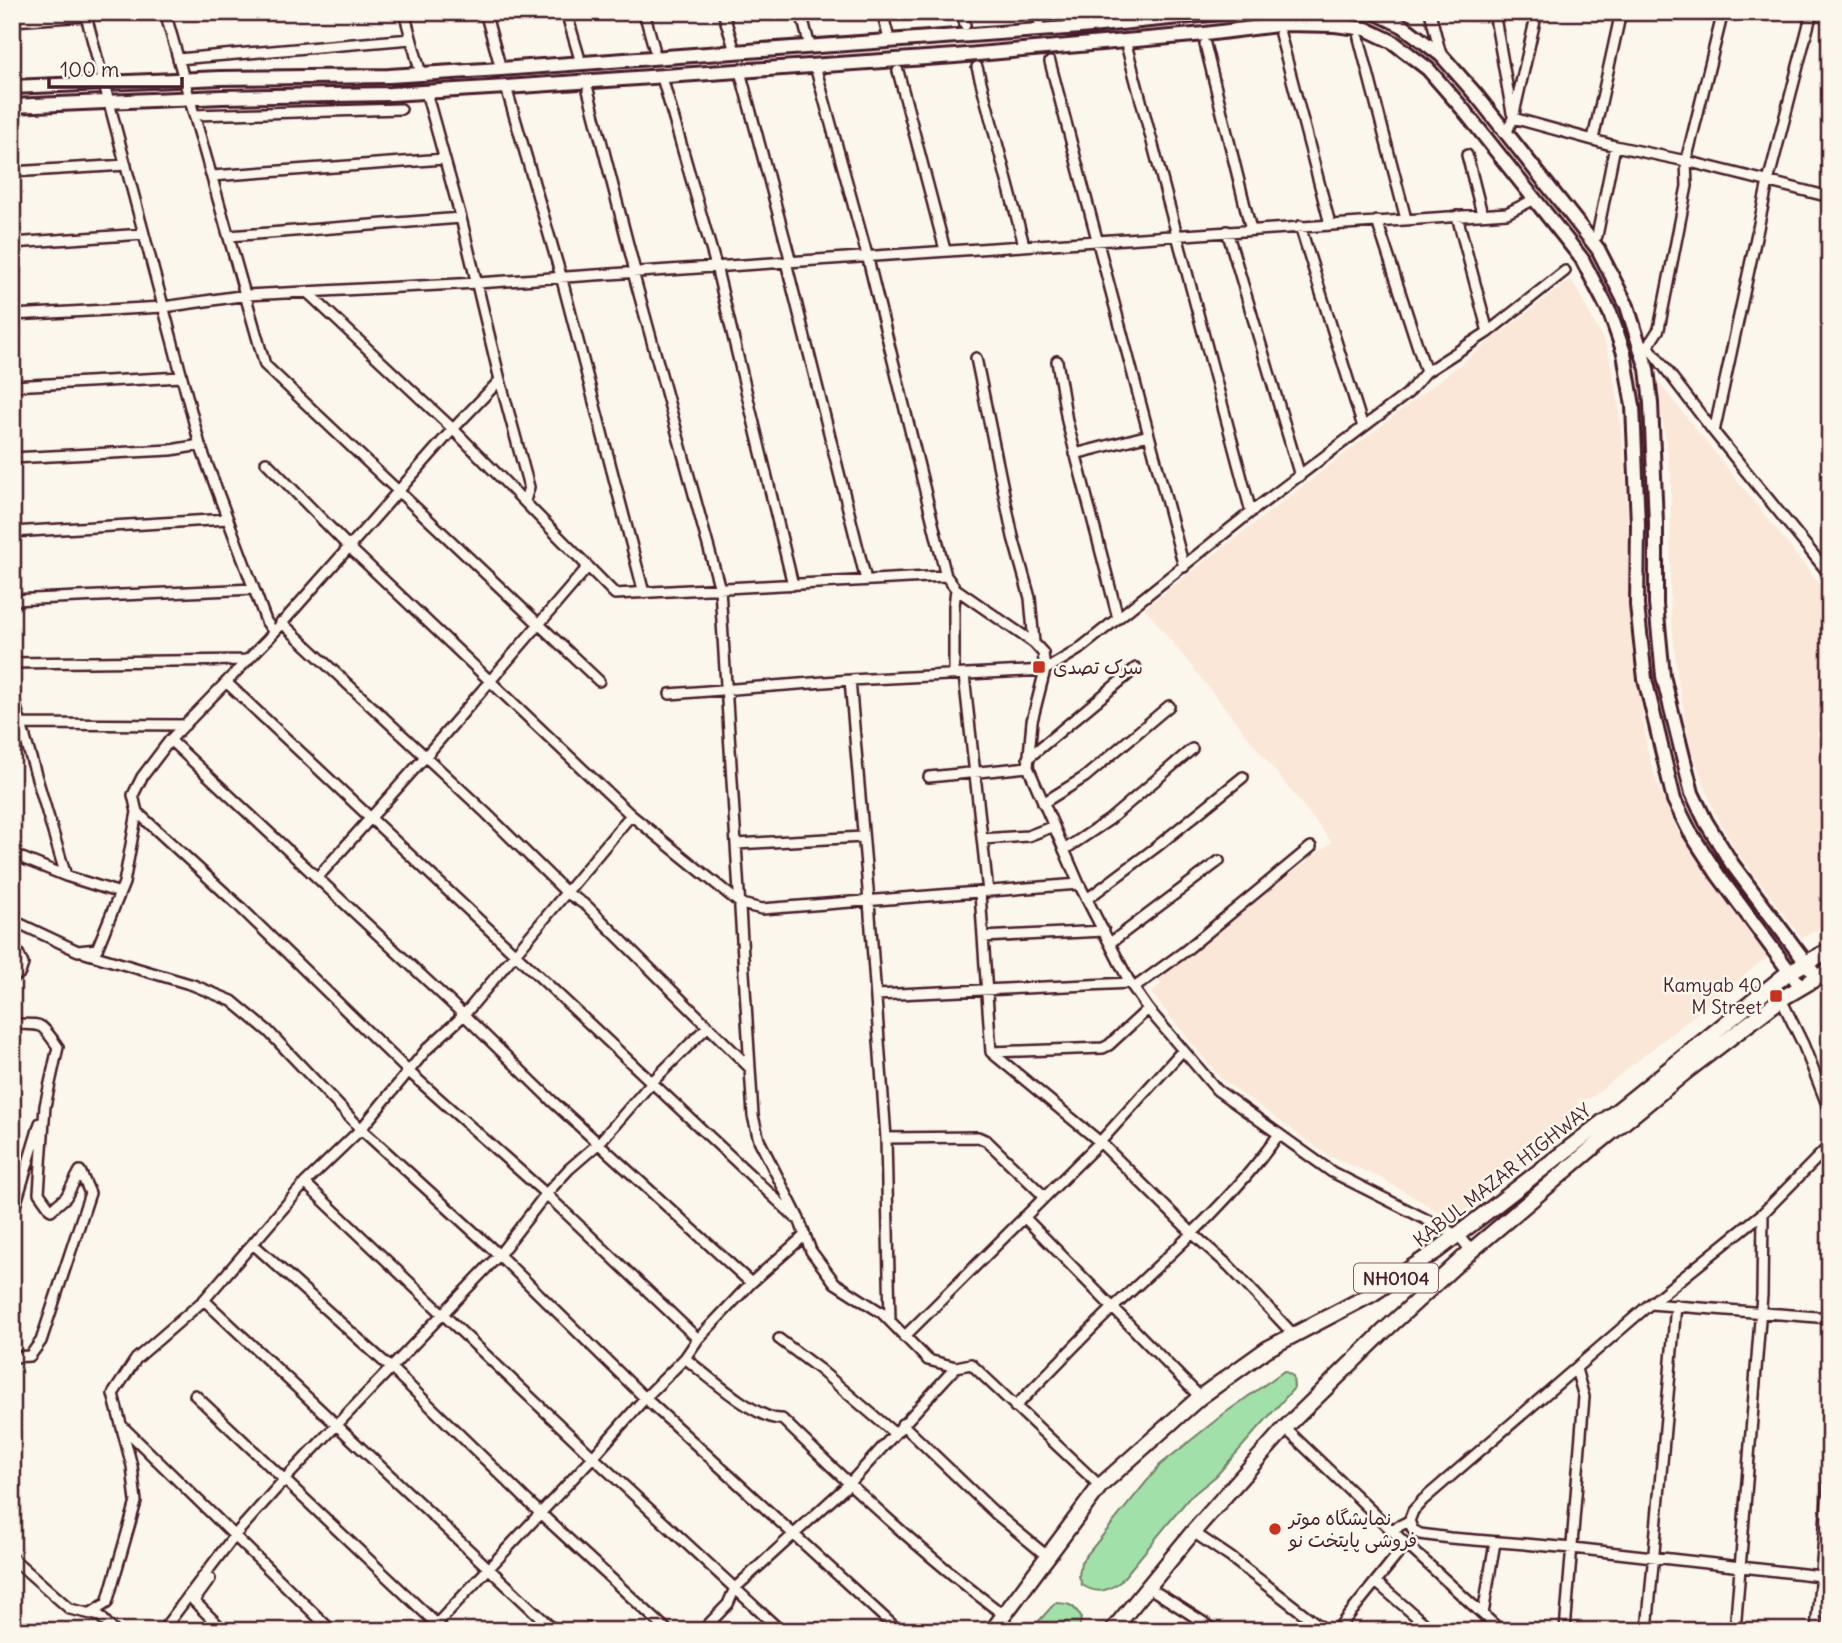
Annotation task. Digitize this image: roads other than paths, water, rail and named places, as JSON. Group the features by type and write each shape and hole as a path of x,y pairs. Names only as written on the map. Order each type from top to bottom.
{"highway":[{"name":"KABUL MAZAR HIGHWAY","path":"992,1631 1100,1486 1199,1397 1267,1349 1372,1294 1459,1236 1789,972 1805,961 1830,950"},
{"name":"KABUL MAZAR HIGHWAY","path":"1112,1631 1193,1532 1286,1428 1382,1333 1471,1251 1626,1120 1781,999 1823,973"}],"main road":[{"path":"12,87 184,79 421,74 1080,27 1230,12"},
{"path":"1374,12 1403,26 1441,55 1598,249 1627,306 1645,346 1653,424 1656,604 1663,676 1679,750 1692,793 1706,822 1732,863 1805,961 1823,973"},
{"path":"12,106 506,87 1082,45 1285,24 1366,29 1393,42 1428,69 1462,108 1582,259 1610,313 1629,373 1635,436 1637,605 1645,679 1674,800 1690,832 1718,875 1801,986"},
{"path":"1080,27 1082,45"}],"street":[{"path":"165,12 265,365 599,681"},
{"path":"404,12 421,74"},
{"path":"485,12 501,69"},
{"path":"566,12 579,55"},
{"path":"644,12 654,47"},
{"path":"723,12 734,48"},
{"path":"801,12 810,47"},
{"path":"881,12 888,35"},
{"path":"962,12 965,25"},
{"path":"1430,12 1441,55"},
{"path":"1494,12 1513,118"},
{"path":"1506,134 1513,118 1537,12"},
{"path":"1593,139 1620,12"},
{"path":"1723,12 1686,160 1687,186 1659,329 1645,346 1830,575"},
{"path":"1714,432 1768,182 1812,12"},
{"path":"12,22 86,14 200,445 266,621 273,631"},
{"path":"1280,34 1330,224"},
{"path":"178,59 411,38"},
{"path":"1359,38 1406,219"},
{"path":"1205,44 1251,230"},
{"path":"1127,48 1251,512"},
{"path":"1050,62 1184,567"},
{"path":"815,65 867,255 946,576 956,589 1034,643 1043,653 1045,670 1032,721 1028,762 1064,850 1132,986 1148,1009 1217,1090 1332,1172 1459,1236 1471,1251"},
{"path":"977,67 1024,245"},
{"path":"898,71 945,250"},
{"path":"741,75 866,580"},
{"path":"663,81 716,266 793,585"},
{"path":"506,87 561,276 644,593"},
{"path":"588,90 720,589 753,1116 759,1140 799,1219 811,1251 835,1283 882,1312 929,1360 956,1367 971,1364 1100,1486"},
{"path":"426,92 529,487 525,501"},
{"path":"194,115 401,109"},
{"path":"1513,118 1615,146 1686,160 1830,197"},
{"path":"1597,236 1615,146"},
{"path":"1467,155 1482,214"},
{"path":"212,176 444,159"},
{"path":"12,172 126,165"},
{"path":"12,315 164,307 247,295 477,283 1507,213 1533,200"},
{"path":"1457,216 1488,332"},
{"path":"229,236 461,218"},
{"path":"1377,221 1426,372"},
{"path":"1300,226 1363,427"},
{"path":"1227,231 1300,476"},
{"path":"12,243 144,234"},
{"path":"670,694 849,680 1045,670 1078,650 1251,512 1407,394 1426,372 1488,332 1565,271"},
{"path":"307,292 453,429 615,594 946,576"},
{"path":"975,358 1013,537 1030,598 1034,643"},
{"path":"1057,361 1067,421 1118,618"},
{"path":"12,386 182,377"},
{"path":"78,951 97,949 120,893 137,812 133,795 142,777 170,740 248,660 453,429 500,380"},
{"path":"1075,454 1149,435"},
{"path":"12,458 171,450 200,445"},
{"path":"266,462 349,547 631,815 741,904 762,909 1080,884"},
{"path":"12,532 228,519"},
{"path":"317,878 587,568"},
{"path":"12,600 254,589"},
{"path":"956,589 954,606 959,674 976,773 982,838 983,937 992,1052 1100,1142 1192,1234 1229,1266 1294,1335"},
{"path":"282,622 567,893 587,906 750,1068"},
{"path":"12,663 248,660"},
{"path":"929,777 976,773 1028,762 1136,668"},
{"path":"849,680 869,901 886,1138 890,1322"},
{"path":"226,682 794,1218 799,1219"},
{"path":"12,694 66,876"},
{"path":"1043,803 1085,777 1169,706"},
{"path":"21,724 185,725"},
{"path":"12,739 25,736"},
{"path":"170,740 751,1283"},
{"path":"1064,850 1109,820 1192,749"},
{"path":"1087,899 1243,777"},
{"path":"137,812 248,914 408,1072 546,1194 698,1339"},
{"path":"92,1613 107,1603 136,1502 132,1466 113,1394 122,1379 136,1359 204,1300 305,1184 361,1129 427,1049 464,1015 631,815"},
{"path":"982,838 1028,836 1054,827"},
{"path":"736,844 863,837"},
{"path":"876,995 1132,986 1185,951 1311,847"},
{"path":"12,855 120,893"},
{"path":"1110,943 1219,861"},
{"path":"12,920 78,951 193,985 232,1001 268,1031 361,1129 499,1255 645,1398 899,1631"},
{"path":"983,937 1104,931"},
{"path":"12,951 19,953 23,964 20,973 12,978"},
{"path":"1781,999 1803,1044 1830,1112"},
{"path":"992,1052 1103,1048 1148,1009"},
{"path":"12,1024 35,1022 45,1028 58,1046 45,1106 12,1216"},
{"path":"162,1631 234,1536 284,1480 499,1255 569,1169 599,1143 652,1082 708,1026"},
{"path":"904,1337 1100,1142 1183,1050"},
{"path":"12,1357 30,1356 41,1341 90,1194 80,1171 66,1197 51,1210 39,1192 45,1106"},
{"path":"1015,1407 1228,1198 1279,1134"},
{"path":"886,1138 978,1137 987,1141 1045,1196"},
{"path":"1391,1530 1409,1521 1413,1511 1423,1500 1650,1304 1763,1213 1830,1145"},
{"path":"305,1184 593,1457 782,1631"},
{"path":"1735,1631 1762,1295 1763,1213"},
{"path":"1024,1217 1199,1397"},
{"path":"433,1627 685,1358 698,1339 751,1283 804,1236"},
{"path":"253,1244 392,1369 540,1514 668,1631"},
{"path":"204,1300 555,1631"},
{"path":"1650,1304 1830,1318"},
{"path":"1647,1631 1676,1305"},
{"path":"779,1339 820,1369 894,1433"},
{"path":"685,1358 737,1398 773,1420 782,1419 849,1484 942,1566 1004,1615"},
{"path":"702,1631 728,1604 736,1588 849,1484 956,1367"},
{"path":"1565,1631 1584,1397 1576,1369"},
{"path":"195,1395 433,1627 444,1631"},
{"path":"119,1424 332,1631"},
{"path":"902,1424 995,1513 1048,1557"},
{"path":"1286,1428 1501,1631"},
{"path":"1816,1631 1825,1577 1830,1466"},
{"path":"1409,1521 1413,1530 1420,1534 1573,1548 1825,1577"},
{"path":"1193,1532 1326,1631"},
{"path":"1483,1615 1495,1542"},
{"path":"1336,1631 1406,1544"},
{"path":"12,1558 70,1609 100,1616 114,1631"},
{"path":"209,1570 210,1578 194,1601 223,1631"},
{"path":"1376,1582 1433,1631"},
{"path":"1148,1587 1217,1631"}],"place":[{"name":"سرک تصدی","path":"1039,667"},
{"name":"Kamyab 40 M Street","path":"1776,996"},
{"name":"نمایشگاه موتر فروشی پایتخت نو","path":"1275,1529"}]}
